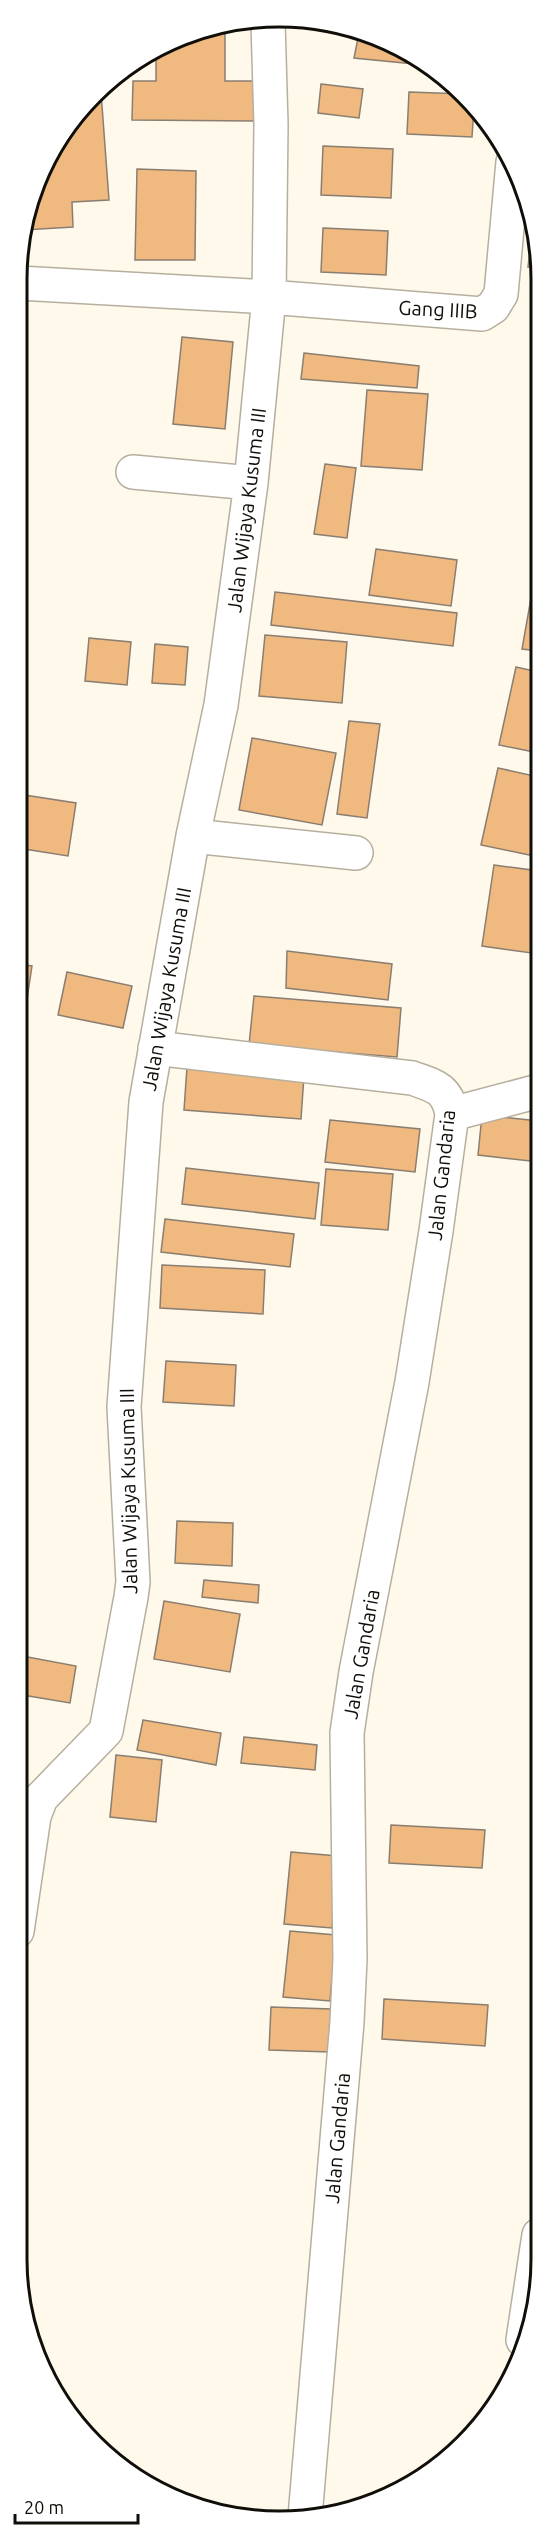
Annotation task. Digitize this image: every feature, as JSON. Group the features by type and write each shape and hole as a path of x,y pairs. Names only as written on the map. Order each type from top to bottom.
{"street":[{"name":"Jalan Wijaya Kusuma III","path":"27,1863 34,1816 40,1798 106,1731 133,1582 124,1407 146,1102 193,836 220,705 251,483 269,297 271,125 268,28"},
{"name":"Gang IIIB","path":"269,297 482,314 493,307 501,294 511,181"},
{"path":"27,283 269,297"},
{"path":"133,472 251,483"},
{"path":"193,836 356,853"},
{"name":"Jalan Gandaria","path":"155,1048 412,1078 434,1085 449,1098 452,1114 412,1382 356,1672 347,1733 350,1959 347,2022 306,2509"},
{"path":"452,1114 531,1093"}],"building":[{"path":"225,33 225,81 256,81 256,121 132,120 133,81 156,81 156,59 198,40"},
{"path":"358,39 409,64 354,58"},
{"path":"321,84 363,89 359,118 318,113"},
{"path":"409,92 449,93 473,119 472,137 407,134"},
{"path":"102,100 109,200 72,202 73,227 32,230 40,198 61,153 79,126"},
{"path":"323,146 393,149 391,198 321,195"},
{"path":"137,169 196,171 195,260 135,260"},
{"path":"323,228 388,231 386,275 321,272"},
{"path":"182,337 233,342 225,429 173,424"},
{"path":"304,353 419,366 417,388 301,379"},
{"path":"367,390 428,394 422,470 361,466"},
{"path":"325,464 356,468 347,538 314,534"},
{"path":"376,549 457,560 451,606 369,595"},
{"path":"275,592 457,613 453,646 271,625"},
{"path":"531,598 531,650 522,649"},
{"path":"265,635 347,642 342,703 259,696"},
{"path":"89,638 131,642 127,685 85,681"},
{"path":"155,644 188,647 185,685 152,683"},
{"path":"516,667 531,670 531,751 499,745"},
{"path":"349,721 380,724 367,818 337,814"},
{"path":"252,738 336,753 322,825 239,810"},
{"path":"498,768 531,775 531,855 481,845"},
{"path":"27,795 76,803 68,856 27,849"},
{"path":"494,865 531,870 531,953 482,946"},
{"path":"287,951 392,964 388,1000 286,988"},
{"path":"27,965 32,966 27,999"},
{"path":"67,972 132,986 123,1028 58,1015"},
{"path":"254,996 401,1008 397,1057 249,1045"},
{"path":"187,1067 304,1076 301,1119 184,1110"},
{"path":"482,1115 531,1120 531,1161 478,1155"},
{"path":"330,1120 420,1129 415,1172 325,1162"},
{"path":"186,1168 319,1183 315,1219 182,1204"},
{"path":"326,1169 393,1174 388,1230 321,1225"},
{"path":"165,1219 294,1234 290,1267 161,1252"},
{"path":"162,1265 265,1270 263,1314 160,1308"},
{"path":"166,1361 236,1365 234,1406 163,1402"},
{"path":"177,1521 233,1523 232,1566 175,1563"},
{"path":"204,1580 259,1585 258,1603 202,1597"},
{"path":"164,1601 240,1614 230,1672 154,1659"},
{"path":"27,1657 76,1666 70,1703 27,1696"},
{"path":"143,1720 221,1733 216,1765 137,1750"},
{"path":"244,1737 317,1745 315,1770 241,1763"},
{"path":"116,1755 162,1760 156,1822 110,1817"},
{"path":"391,1825 485,1830 482,1868 389,1863"},
{"path":"291,1852 338,1856 332,1928 284,1924"},
{"path":"290,1931 336,1935 330,2001 283,1997"},
{"path":"384,1999 488,2005 485,2046 382,2039"},
{"path":"271,2007 332,2009 330,2052 269,2050"}]}
